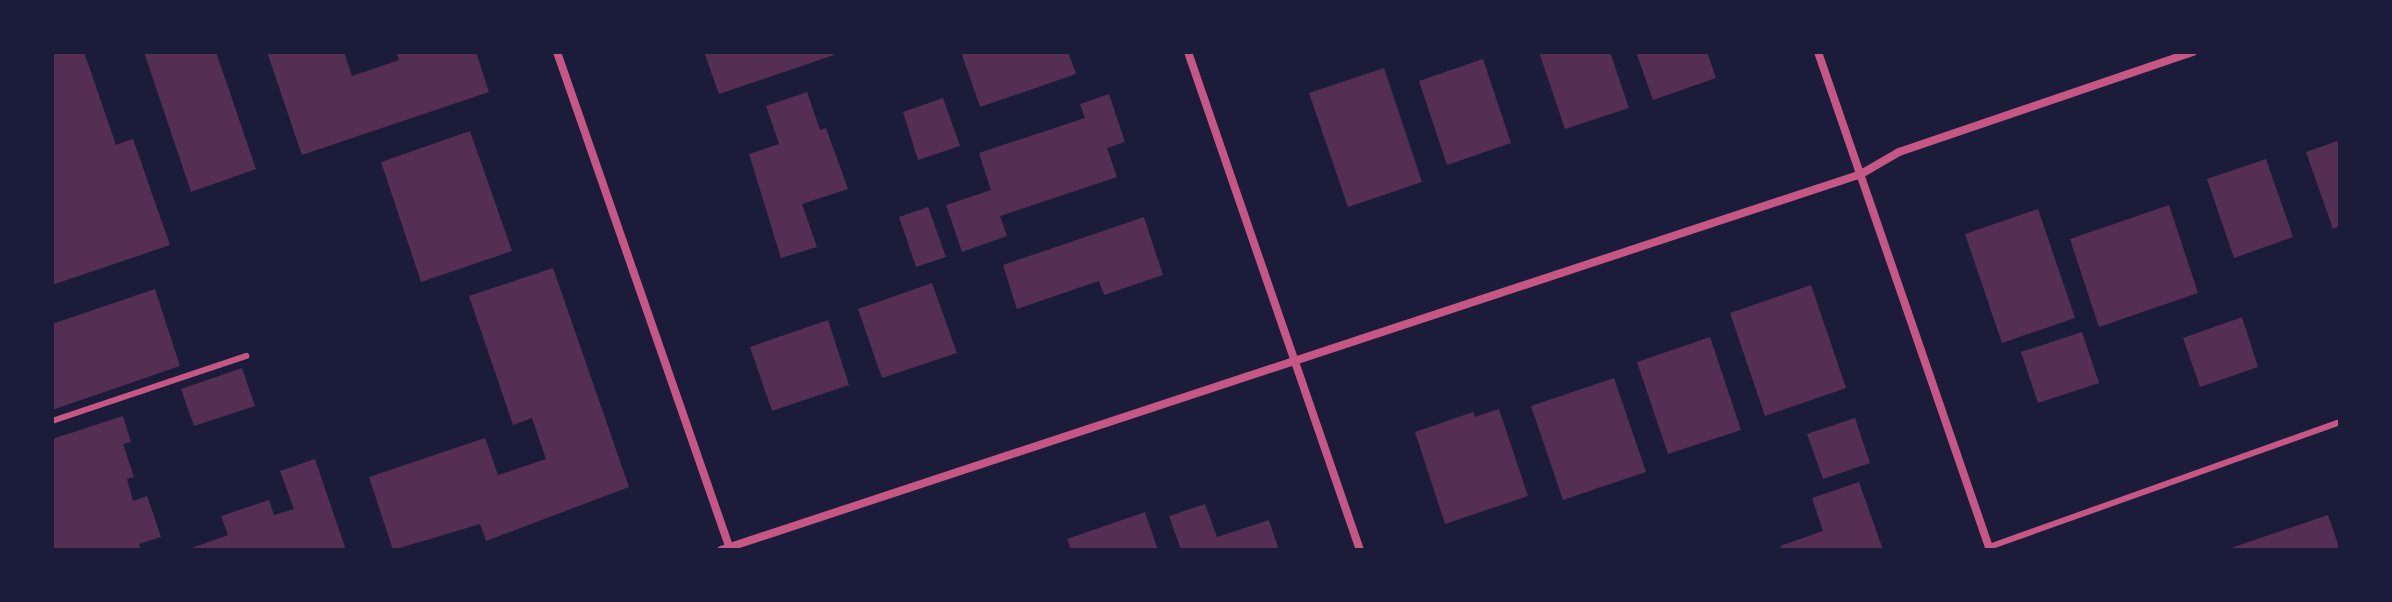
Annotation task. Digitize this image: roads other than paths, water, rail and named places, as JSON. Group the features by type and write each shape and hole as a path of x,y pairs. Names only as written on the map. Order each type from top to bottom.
{"street":[{"path":"557,52 727,549 1861,174 1899,152 2193,52"},
{"path":"1188,52 1360,550"},
{"path":"1818,52 1990,548"}],"lane":[{"path":"52,421 246,356"},
{"path":"1990,548 2340,422"}]}
